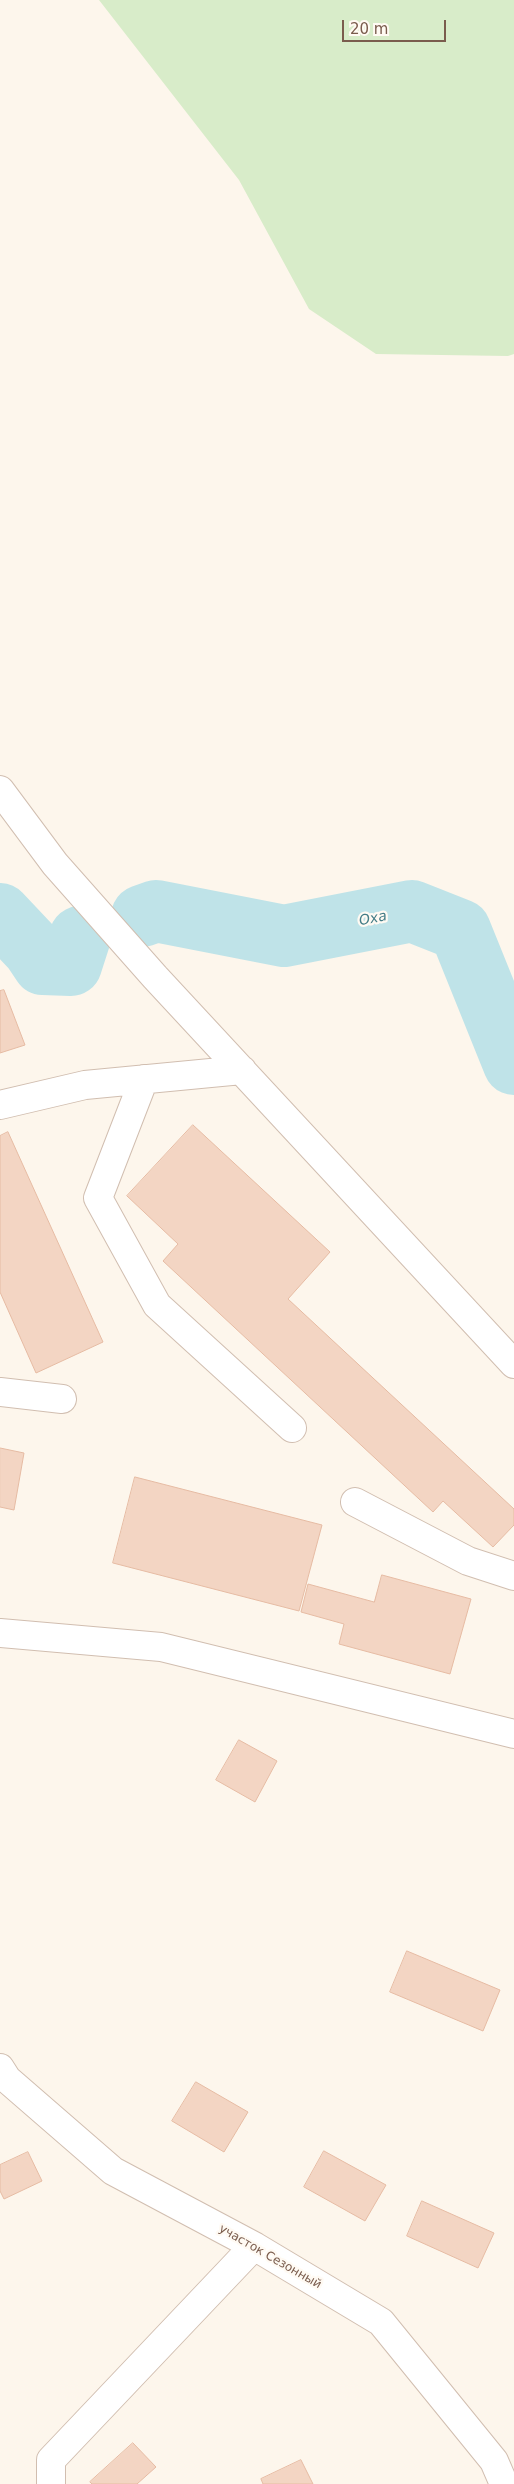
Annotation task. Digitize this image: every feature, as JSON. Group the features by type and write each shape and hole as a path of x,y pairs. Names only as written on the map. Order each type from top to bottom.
{"street":[{"path":"0,790 55,864 155,977 514,1364"},
{"path":"0,1105 85,1085 242,1070"},
{"path":"144,1079 98,1198 157,1305 292,1428"},
{"path":"0,1392 62,1399"},
{"path":"355,1502 468,1561 514,1576"},
{"path":"0,1633 161,1647 514,1734"},
{"name":"участок Сезонный","path":"0,2068 7,2079 112,2171 254,2246 381,2322 494,2461 504,2484"},
{"path":"51,2484 51,2460 254,2246"}],"green space":[{"path":"99,0 514,0 514,354 508,356 376,354 309,309 239,180"}],"building":[{"path":"4,990 25,1045 0,1053 0,991"},
{"path":"193,1125 330,1252 288,1299 514,1509 514,1525 493,1547 443,1501 433,1512 163,1261 178,1244 127,1196"},
{"path":"8,1132 103,1342 36,1373 0,1292 0,1136"},
{"path":"0,1448 24,1453 14,1510 0,1507"},
{"path":"135,1477 322,1525 299,1611 113,1563"},
{"path":"382,1575 471,1599 450,1674 339,1644 344,1624 301,1612 308,1584 374,1602"},
{"path":"239,1740 277,1761 255,1802 216,1780"},
{"path":"407,1951 500,1990 483,2031 390,1992"},
{"path":"196,2082 248,2112 224,2152 172,2121"},
{"path":"324,2151 386,2185 365,2221 304,2187"},
{"path":"28,2152 42,2181 4,2199 0,2191 0,2165"},
{"path":"422,2201 494,2233 478,2268 407,2236"},
{"path":"133,2443 156,2467 137,2484 92,2484 90,2482"},
{"path":"301,2460 313,2484 263,2484 261,2479"}],"waterway":[{"name":"Оха","path":"142,916 156,911 284,936 412,911 460,930 514,1064"},
{"name":"Оха","path":"0,914 33,949 43,964 71,965 80,937"}]}
